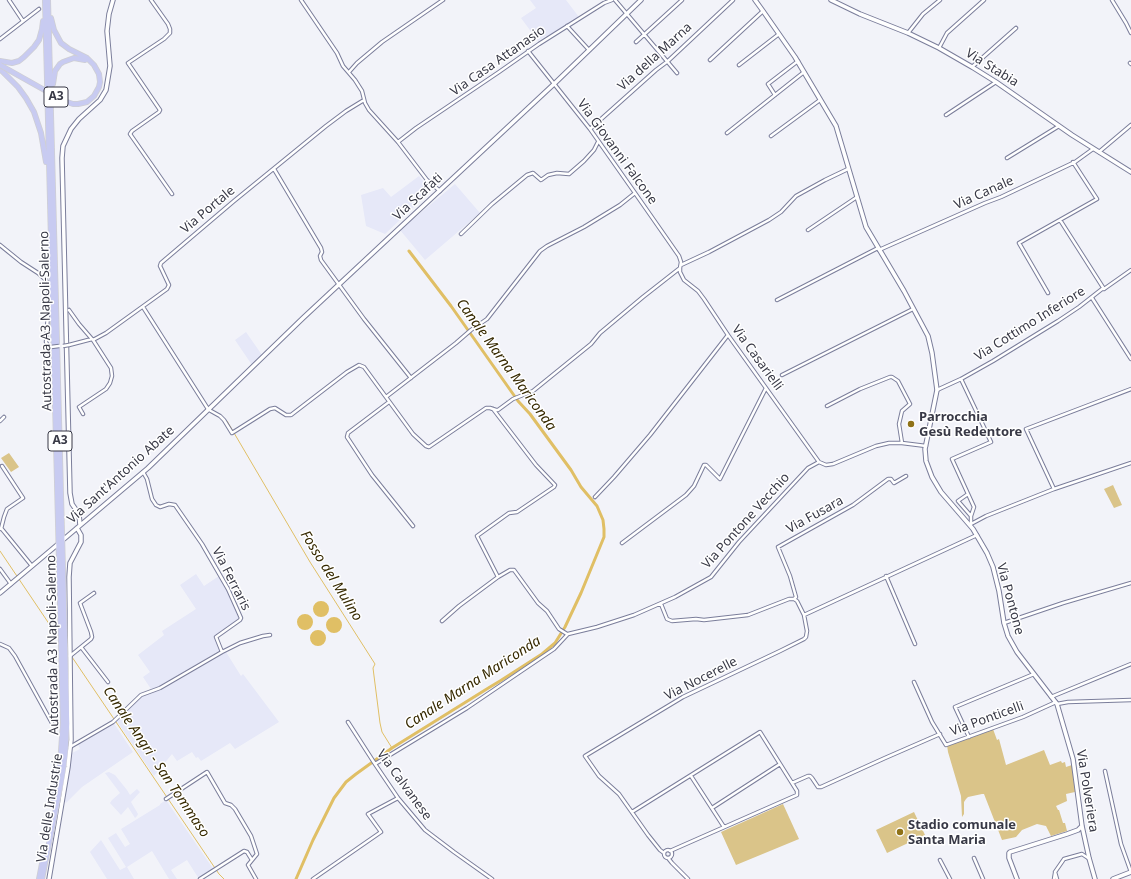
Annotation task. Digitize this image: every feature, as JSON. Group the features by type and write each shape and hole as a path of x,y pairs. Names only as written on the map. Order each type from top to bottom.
{"highway":[{"name":"A3","path":"0,63 12,63 19,61 34,47 39,40 42,30 44,0"},
{"name":"Autostrada A3 Napoli-Salerno","path":"39,879 59,770 63,723 44,0"},
{"name":"A3","path":"0,63 64,101 78,104 87,102 94,96 99,88 99,74 94,65 87,58 69,49 58,39 52,22 50,0"},
{"name":"Autostrada A3 Napoli-Salerno","path":"42,879 62,777 67,723 50,0"},
{"name":"A3","path":"52,123 53,82 57,68 70,58 82,58 91,62"},
{"name":"A3","path":"0,69 18,87 26,98 39,125 44,143 47,165 47,186 50,214"}],"street":[{"path":"9,0 23,21"},
{"path":"84,522 72,504 70,493 62,158 65,140 71,129 79,119 100,100 106,90 110,66 107,27 113,0"},
{"path":"151,0 168,24 170,33 128,63 160,110 130,134 172,194"},
{"path":"301,0 337,53 343,66 360,88 369,110 398,142 426,180 440,191"},
{"path":"349,72 357,63 382,42 443,0"},
{"path":"614,0 678,73"},
{"name":"Via Casa Attanasio","path":"398,142 528,51 604,3 614,0"},
{"name":"Via Scafati","path":"208,409 385,241 590,50 641,0"},
{"path":"636,42 682,0"},
{"name":"Via della Marna","path":"590,130 656,70 668,61 733,0"},
{"name":"Via Pontone","path":"755,0 798,61 836,126 866,227 913,308 931,343 937,390 926,446 926,461 936,484 952,506 970,524 987,553 993,567 999,591 1004,623 1011,642 1056,703"},
{"name":"Via Stabia","path":"831,0 939,48 996,82 1059,126 1131,172"},
{"path":"908,33 923,14 940,0"},
{"path":"939,48 947,34 984,0"},
{"path":"1112,0 1131,33"},
{"path":"0,39 39,9"},
{"path":"710,60 764,11"},
{"path":"567,26 590,50"},
{"path":"972,67 1016,28"},
{"path":"739,65 779,33"},
{"name":"Via Giovanni Falcone","path":"528,51 590,130 635,193 679,256 681,262 680,266"},
{"path":"775,94 768,84 798,61"},
{"path":"727,133 804,72"},
{"path":"946,115 996,82"},
{"name":"Via Portale","path":"0,245 21,262 44,277 48,283 49,300 46,342 48,346 69,345 92,339 106,333 167,289 169,287 160,266 161,263 234,200 341,114 364,100"},
{"path":"771,136 820,100"},
{"path":"1099,152 1131,125"},
{"path":"1007,158 1059,126"},
{"path":"461,234 492,204 527,175 533,173 541,180 548,175 557,173 569,174 594,150 598,142"},
{"name":"Via Canale","path":"777,300 879,249 1001,197 1073,162 1094,149"},
{"path":"1048,292 1019,243 1097,199 1073,162"},
{"path":"274,169 321,248 322,252 320,256 322,260 339,285 411,378"},
{"path":"143,307 208,409 220,416 234,432 270,409 275,408 291,415 347,372 359,365 364,367 413,434 429,447 486,408 498,410 513,399 532,391 591,344 600,333 680,266 769,220 781,212 796,196 848,169"},
{"path":"386,397 487,319 540,251 584,227 635,193"},
{"path":"808,230 857,197"},
{"path":"1060,220 1104,289"},
{"name":"Via Casarielli","path":"680,266 684,280 698,291 711,308 728,335 819,462"},
{"name":"Via Cottimo Inferiore","path":"937,390 961,379 993,361 1058,321 1131,270"},
{"path":"1092,298 1131,359"},
{"path":"782,374 913,308"},
{"path":"69,310 92,339 110,368 112,376 110,384 106,389 79,407 83,414"},
{"path":"595,497 650,434 728,335"},
{"path":"827,406 860,389 892,377 898,381 910,404 902,411 899,424 902,443"},
{"path":"961,379 991,442 952,459 974,507 970,524"},
{"path":"622,543 686,496 694,486 704,465 720,479 766,388"},
{"path":"1054,489 1026,429 1131,389"},
{"path":"389,402 348,433 347,437 372,475 413,526"},
{"name":"Via Sant'Antonio Abate","path":"64,539 143,472 208,409"},
{"path":"493,409 536,464 555,485 517,512 509,513 477,536 498,577"},
{"path":"0,421 4,417"},
{"path":"819,462 826,465 833,464 876,446 889,443 926,446"},
{"name":"Via Pontone Vecchio","path":"567,633 597,627 634,615 661,604 711,577 738,542 808,468 819,462"},
{"path":"970,524 986,516 1054,489 1131,463"},
{"path":"2,466 23,498 6,510 1,529 32,566"},
{"name":"Via Ferraris","path":"143,472 147,479 152,499 156,505 160,507 172,504 178,508 209,555 241,616 240,620 216,637 222,652"},
{"name":"Via Fusara","path":"794,599 796,597 790,576 778,547 853,505 888,479 891,479 894,483 906,476"},
{"path":"968,494 958,501 971,516"},
{"path":"80,516 90,517"},
{"name":"Via delle Industrie","path":"49,879 70,747 69,571 72,560 80,546 82,539 78,526 80,516"},
{"path":"804,614 977,535"},
{"path":"0,593 57,545"},
{"path":"0,569 11,584"},
{"path":"375,763 466,708 554,649 567,633 559,629 547,611 538,603 514,570 510,570 498,577 459,606 442,621"},
{"path":"886,576 915,644"},
{"path":"1004,623 1063,603 1131,583"},
{"path":"69,657 91,639 92,634 80,603 94,593"},
{"path":"661,604 667,618 672,621 696,619 704,620 748,615 789,599 794,599"},
{"name":"Via Nocerelle","path":"632,812 619,794 599,776 585,756 683,698 804,639 806,637 807,630 804,614 797,601 794,599"},
{"path":"70,747 113,722 141,695 160,688 222,652 240,644 270,635"},
{"path":"0,644 9,648 15,656 53,725"},
{"path":"81,647 108,682"},
{"path":"1051,697 1131,664"},
{"path":"969,737 955,707 1034,674"},
{"name":"Via Ponticelli","path":"914,682 932,722 946,745 1023,717 1056,703 1131,700"},
{"name":"Via Polveriera","path":"1056,703 1075,767 1083,832 1095,877"},
{"name":"Via Calvanese","path":"348,722 398,798 425,830 492,879"},
{"path":"664,853 667,850 670,851 797,796 798,792 760,732 632,812 665,856 688,879"},
{"path":"792,783 810,776 818,787 821,787 940,734"},
{"path":"712,808 780,764"},
{"path":"1105,771 1121,844 1131,872 1113,879"},
{"path":"167,798 207,772 226,803 233,806 249,832 257,856 249,863 248,866 256,879"},
{"path":"691,776 724,827"},
{"path":"313,879 381,832 368,814 398,798"},
{"path":"1017,879 1009,858 1010,852 1078,830 1082,826"},
{"path":"1078,830 1083,832"},
{"path":"200,879 244,851 247,852 252,860"},
{"path":"668,858 672,853 670,851"},
{"path":"1054,879 1061,862 1064,859 1082,854 1089,858"},
{"path":"974,858 983,879"},
{"path":"940,860 950,879"},
{"path":"1056,872 1057,879"},
{"path":"1091,879 1095,877"}],"shaded area":[{"path":"530,0 566,0 579,17 538,41 521,18 536,8"},
{"path":"419,176 431,191 385,234 366,226 361,195 383,188 391,197"},
{"path":"455,184 480,213 425,260 400,230"},
{"path":"246,332 262,355 252,365 235,340"},
{"path":"9,453 19,467 11,472 1,458"},
{"path":"1113,485 1122,505 1114,508 1104,489"},
{"path":"196,574 204,586 219,576 240,616 240,619 214,637 221,650 158,687 151,689 143,677 150,672 138,655 164,635 162,631 196,609 180,585"},
{"path":"318,601 324,601 329,606 327,615 324,617 318,617 313,612 313,606"},
{"path":"302,614 308,614 313,619 311,628 308,630 302,630 297,625 297,619"},
{"path":"331,617 337,617 342,622 340,631 337,633 331,633 326,628 326,622"},
{"path":"315,630 321,630 326,635 324,644 321,646 315,646 310,641 310,635"},
{"path":"226,652 241,676 243,674 279,722 235,749 230,743 201,761 198,757 196,758 192,752 177,761 172,754 154,776 116,720 142,696 166,687"},
{"path":"113,722 133,752 82,787 66,803 65,801 72,753 80,749 78,744"},
{"path":"993,729 997,740 999,739 1006,765 1044,750 1050,765 1061,761 1062,763 1065,762 1066,767 1072,765 1075,792 1066,794 1067,801 1056,806 1059,810 1063,823 1065,823 1067,831 1051,836 1046,826 1037,824 1022,830 1016,837 1002,840 984,794 968,797 966,799 964,802 964,814 962,817 961,796 947,745"},
{"path":"109,772 115,775 130,795 137,789 140,792 131,802 138,814 135,818 128,807 121,815 110,803 120,793 105,773"},
{"path":"166,800 214,870 199,879 187,860 171,870 177,879 169,879 152,851 127,867 134,879 107,879 90,852 101,840 120,870 126,867 108,838 116,833 125,847 130,844 121,829"},
{"path":"783,804 799,839 736,865 721,832"},
{"name":"Stadio comunale Santa Maria","path":"914,812 925,835 887,853 876,830"}],"waterway":[{"name":"Canale Marna Mariconda","path":"296,879 334,798 346,782 392,748 542,654 555,643 565,627 581,593 604,537 603,520 597,506 581,487 571,470 530,414 518,401 451,306 409,251"},
{"name":"Fosso del Mulino","path":"227,421 310,562 375,664 373,668 380,723 382,732 392,748"},
{"name":"Canale Angri - San Tommaso","path":"0,551 58,637"},
{"name":"Canale Angri - San Tommaso","path":"72,657 219,874 224,879"}],"place":[{"name":"Parrocchia Gesù Redentore","path":"911,424"},
{"name":"Stadio comunale Santa Maria","path":"900,832"}]}
